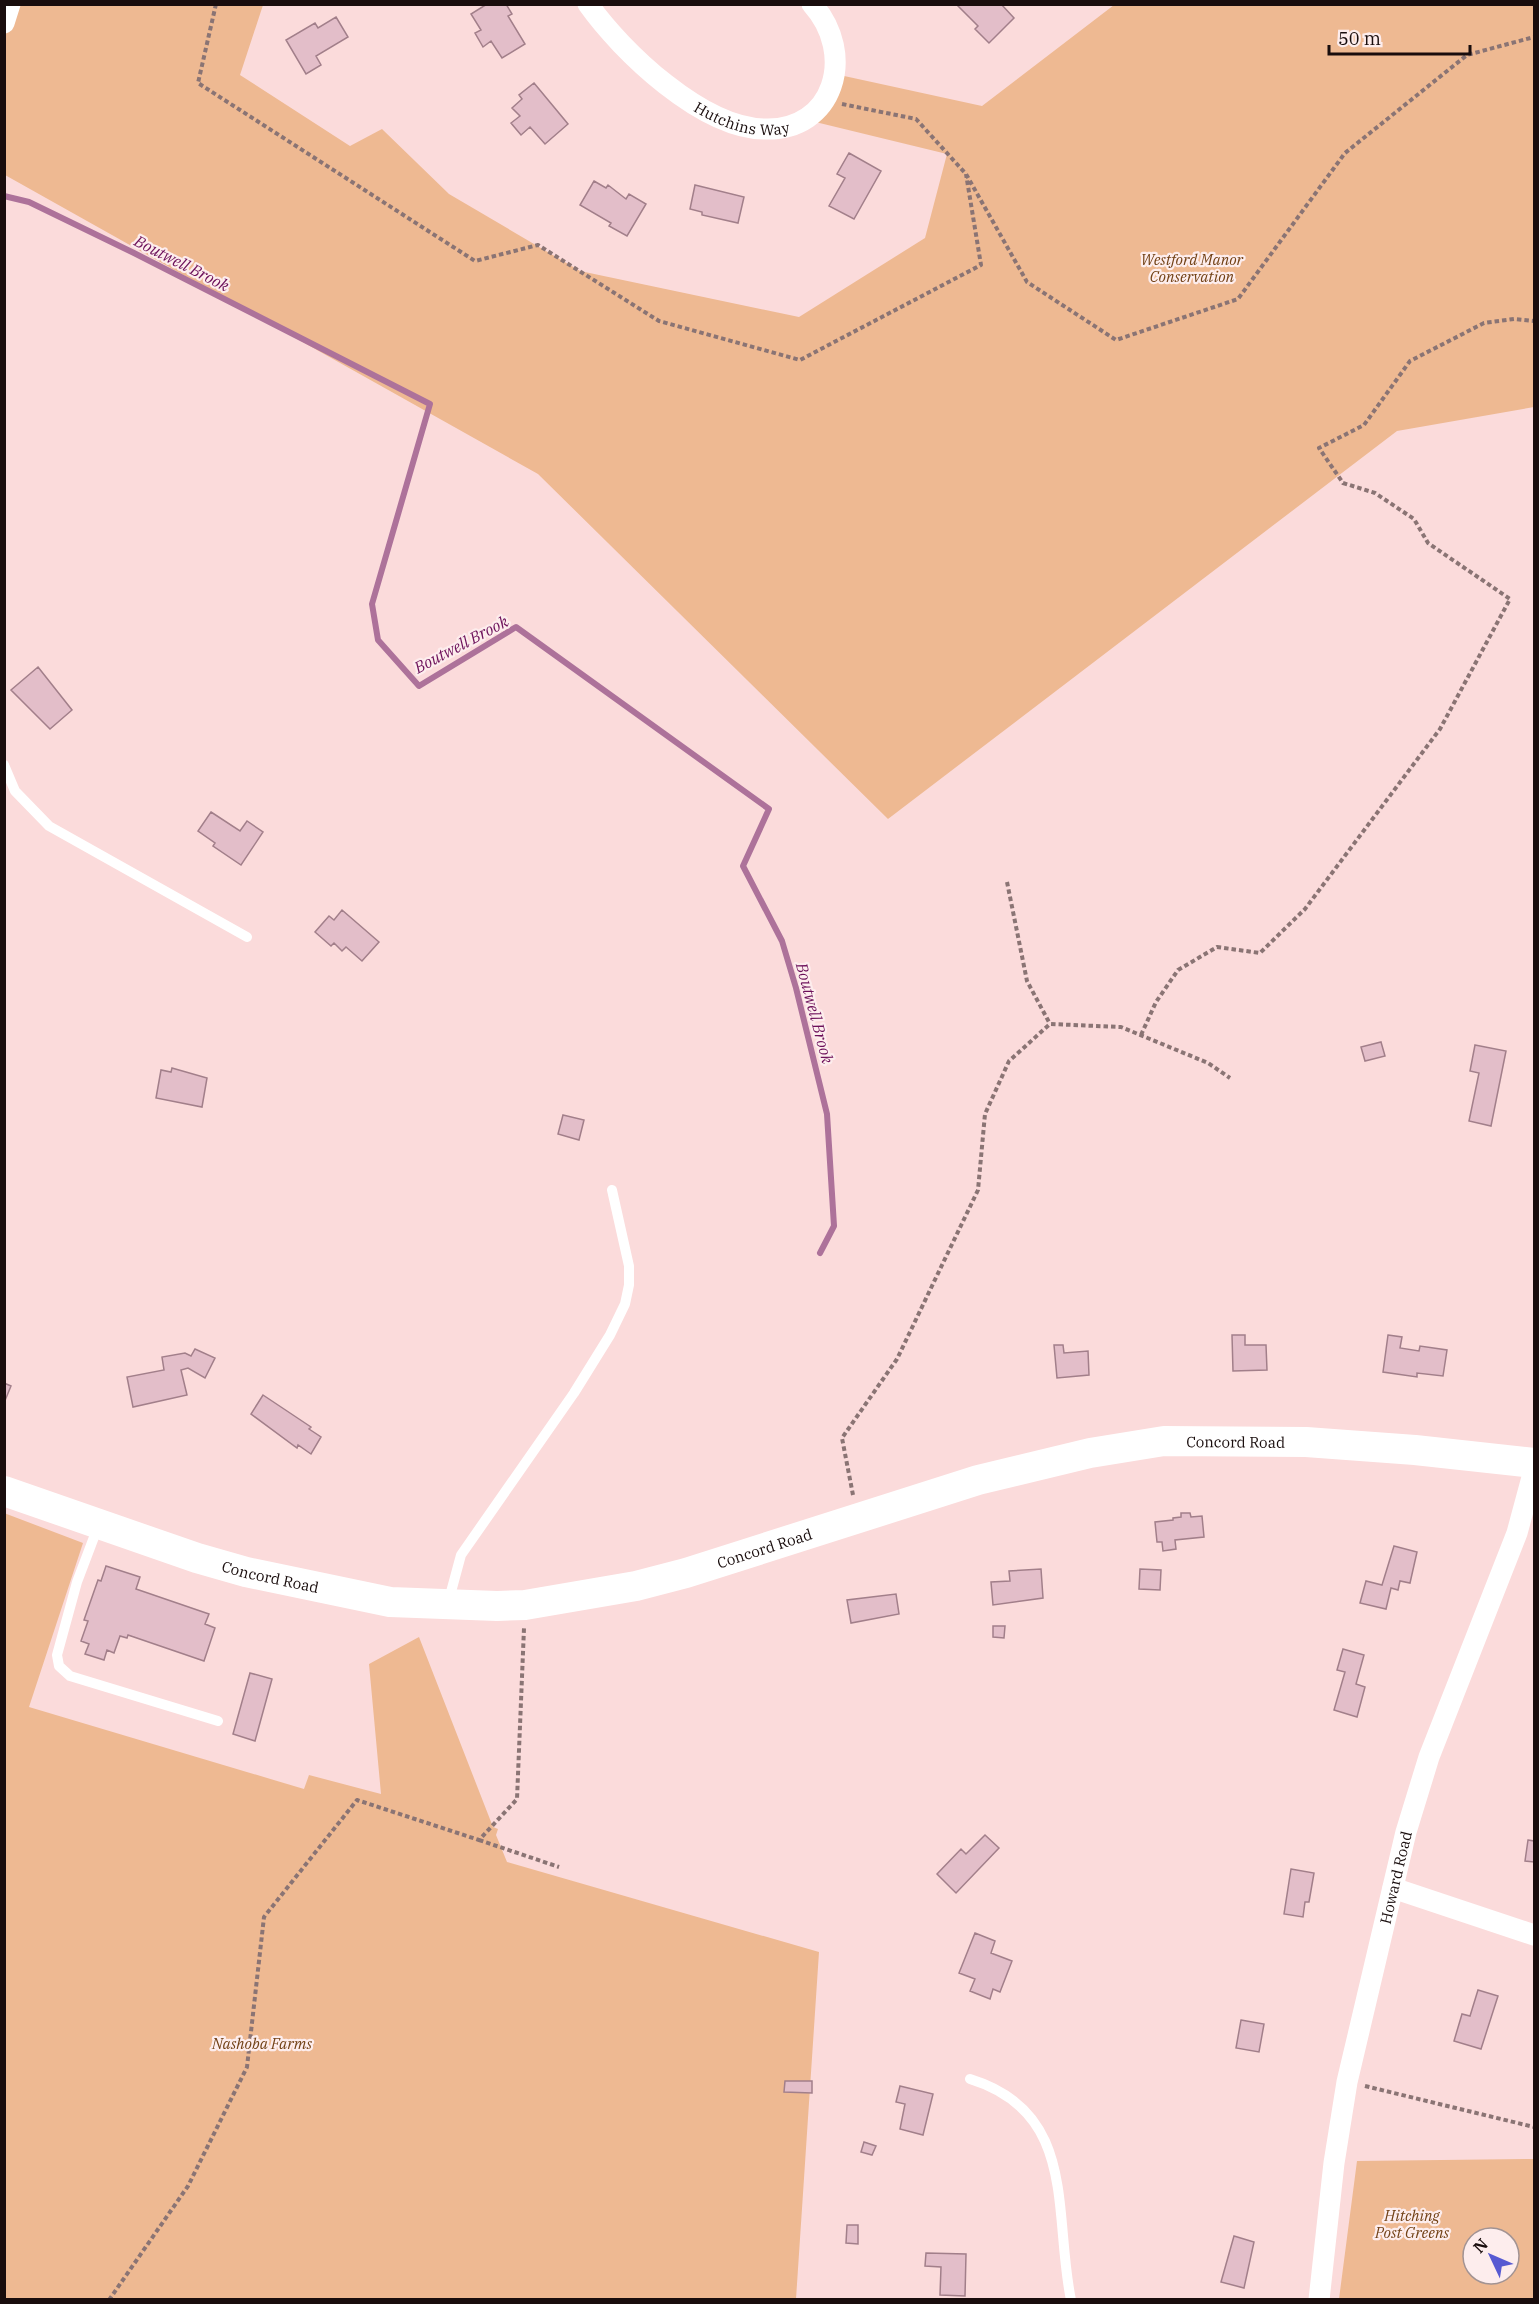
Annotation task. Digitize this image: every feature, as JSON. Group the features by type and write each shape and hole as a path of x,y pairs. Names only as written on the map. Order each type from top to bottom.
{"main road":[{"name":"Concord Road","path":"4,1491 246,1572 390,1602 447,1606 525,1605 636,1586 697,1569 978,1480 1090,1453 1164,1441 1306,1442 1415,1450 1534,1463"}],"street":[{"path":"4,23 10,4"},
{"name":"Hutchins Way","path":"588,4 625,48 659,79 697,105 736,123 763,129 777,129 803,119 824,100 835,74 836,46 825,20 812,4"},
{"name":"Howard Road","path":"1319,2300 1334,2163 1347,2082 1393,1888 1429,1757 1517,1533 1534,1470"},
{"path":"1393,1888 1534,1935"}],"lane":[{"path":"4,765 15,791 49,826 247,938"},
{"path":"447,1606 461,1555 574,1393 610,1335 625,1304 629,1285 629,1266 612,1190"},
{"path":"99,1524 77,1582 65,1624 57,1655 59,1666 70,1676 218,1721"},
{"path":"970,2079 994,2086 1024,2108 1042,2132 1053,2160 1071,2300"}],"path":[{"path":"216,4 198,83 475,261 538,245 659,321 800,360 981,265 966,174"},
{"path":"824,100 916,118 966,174 1027,282 1116,340 1238,299 1345,153 1467,55 1534,37"},
{"path":"1141,1035 1156,1002 1178,970 1217,947 1260,953 1305,909 1440,729 1510,599 1428,543 1414,519 1375,493 1342,483 1319,448 1364,425 1410,361 1484,323 1514,319 1534,321"},
{"path":"1007,882 1027,981 1050,1024"},
{"path":"853,1495 842,1438 897,1359 941,1263 978,1190 985,1114 1009,1060 1050,1024 1121,1027 1208,1063 1230,1078"},
{"path":"845,1499 862,1491"},
{"path":"479,1840 517,1799 525,1605"},
{"path":"109,2300 188,2186 247,2067 264,1917 357,1800 559,1867"},
{"path":"1347,2082 1534,2127"}],"green space":[{"name":"Westford Manor Conservation","path":"11,5 263,5 240,75 350,146 382,129 449,194 580,271 799,317 925,238 947,154 803,119 835,74 982,106 1114,5 1534,5 1534,407 1397,431 888,819 538,474 5,175 4,27"},
{"name":"Nashoba Farms","path":"4,1513 83,1543 29,1707 304,1789 309,1775 381,1794 369,1664 419,1637 493,1827 498,1829 496,1835 507,1862 819,1952 796,2299 5,2299"},
{"name":"Hitching Post Greens","path":"1534,2159 1534,2299 1339,2299 1357,2161"}],"building":[{"path":"487,4 506,4 512,14 508,16 525,44 502,58 491,41 483,47 475,33 481,30 471,14"},
{"path":"956,4 1001,4 1014,18 989,43 975,29 978,26"},
{"path":"336,17 348,37 316,56 321,65 306,74 286,40 315,23 318,28"},
{"path":"534,83 568,124 545,144 530,127 521,135 511,123 520,116 512,108 522,99 519,95"},
{"path":"849,153 881,171 854,219 829,206 845,178 837,174"},
{"path":"594,181 606,188 608,185 626,199 629,194 646,204 627,236 609,226 611,223 580,205"},
{"path":"695,185 744,197 738,223 702,215 702,212 690,209"},
{"path":"38,667 72,710 50,729 11,690"},
{"path":"211,812 240,831 247,821 263,832 241,865 213,846 215,843 198,831"},
{"path":"342,910 379,942 362,961 346,947 342,951 334,943 331,946 315,932 329,916 334,920"},
{"path":"1381,1042 1385,1056 1365,1061 1361,1047"},
{"path":"1475,1045 1506,1051 1491,1126 1469,1121 1479,1073 1470,1071"},
{"path":"172,1068 207,1078 202,1107 156,1098 161,1070 171,1072"},
{"path":"563,1115 584,1120 579,1140 558,1134"},
{"path":"1232,1335 1245,1335 1245,1345 1266,1345 1267,1370 1233,1371"},
{"path":"1388,1335 1402,1337 1400,1348 1419,1351 1420,1346 1447,1350 1443,1376 1417,1373 1417,1377 1383,1372"},
{"path":"1054,1345 1063,1345 1064,1353 1088,1351 1089,1375 1057,1378"},
{"path":"195,1349 215,1358 205,1378 188,1368 181,1370 187,1395 133,1407 127,1377 164,1370 162,1357 185,1353 191,1356"},
{"path":"4,1383 11,1386 4,1403"},
{"path":"263,1395 311,1427 309,1429 321,1437 311,1454 298,1445 297,1448 251,1414"},
{"path":"1181,1513 1190,1513 1191,1517 1202,1516 1204,1537 1175,1540 1176,1549 1163,1551 1162,1542 1157,1542 1155,1522 1173,1520 1173,1518 1181,1517"},
{"path":"1394,1546 1417,1552 1410,1583 1400,1581 1398,1590 1391,1588 1386,1609 1360,1603 1366,1581 1382,1585"},
{"path":"106,1566 140,1577 136,1589 209,1614 205,1624 215,1628 204,1661 128,1635 127,1638 120,1636 114,1653 107,1650 104,1660 85,1654 89,1644 81,1641 88,1621 84,1620 98,1580 101,1581"},
{"path":"1041,1569 1043,1598 993,1605 991,1582 1010,1581 1009,1571"},
{"path":"1140,1569 1161,1570 1160,1590 1139,1589"},
{"path":"896,1594 899,1614 851,1623 847,1600"},
{"path":"993,1626 1005,1626 1004,1638 993,1637"},
{"path":"1343,1649 1364,1655 1356,1684 1365,1687 1357,1717 1334,1710 1345,1672 1337,1670"},
{"path":"250,1673 272,1679 255,1741 233,1734"},
{"path":"985,1835 999,1848 956,1893 937,1874 961,1849 966,1854"},
{"path":"1528,1840 1534,1841 1534,1862 1525,1861"},
{"path":"1291,1869 1314,1873 1309,1902 1305,1902 1303,1917 1284,1914"},
{"path":"975,1933 995,1941 991,1953 1012,1961 1000,1992 993,1989 990,1999 970,1991 975,1979 959,1973"},
{"path":"1478,1990 1498,1996 1481,2049 1454,2041 1462,2014 1470,2016"},
{"path":"1241,2020 1264,2024 1259,2052 1236,2048"},
{"path":"785,2081 812,2081 812,2093 784,2092"},
{"path":"900,2086 933,2094 923,2135 900,2129 905,2104 896,2102"},
{"path":"864,2142 876,2146 872,2155 861,2152"},
{"path":"847,2225 858,2225 858,2244 846,2243"},
{"path":"1234,2236 1254,2242 1244,2288 1221,2282"},
{"path":"926,2253 966,2254 965,2296 940,2295 941,2267 925,2266"}],"waterway":[{"name":"Boutwell Brook","path":"4,196 29,202 134,253 430,404 372,604 378,640 419,686 516,627 769,809 743,866 782,941 827,1114 834,1226 820,1253"}]}
